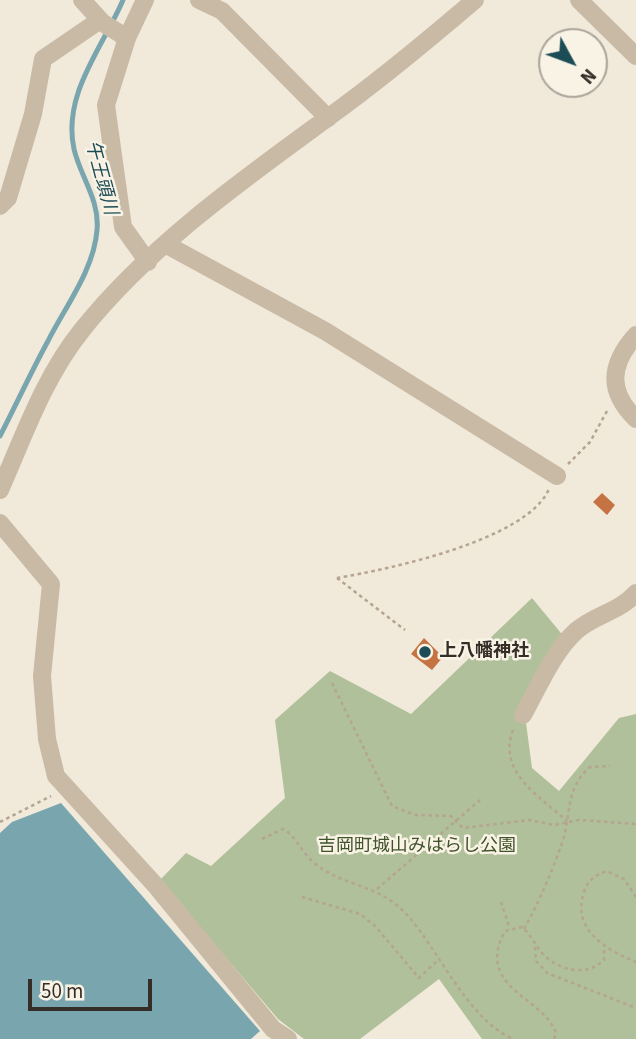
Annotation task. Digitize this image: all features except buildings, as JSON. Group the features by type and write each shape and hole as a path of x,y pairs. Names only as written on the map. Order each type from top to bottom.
{"street":[{"path":"82,0 112,28"},
{"path":"0,206 8,198 33,114 43,59 112,28 145,0"},
{"path":"199,0 222,11 328,118"},
{"path":"2,480 45,385 81,330 148,262 244,178 328,118 475,0"},
{"path":"579,0 636,56"},
{"path":"112,28 106,105 123,227 148,262"},
{"path":"167,245 325,331 557,476"},
{"path":"636,335 622,351 614,384 625,408 636,419"},
{"path":"0,523 51,584 42,676 47,739 56,776 156,886 275,1036"},
{"path":"523,715 566,642 577,629 618,609 636,593"}],"path":[{"path":"405,630 337,578 426,558 495,532 528,515 544,500 557,476 590,442 610,405 614,384"},
{"path":"332,682 392,806 415,815 445,814 463,828 529,820 554,825 567,821 636,824"},
{"path":"523,715 512,732 508,749 513,767 523,783 567,821"},
{"path":"524,929 562,844 567,821 566,811 583,774 590,767 610,766"},
{"path":"0,822 49,797 62,783"},
{"path":"376,890 480,800"},
{"path":"262,839 283,830 290,833 313,862 338,878 376,890 409,916 480,1014 513,1039"},
{"path":"636,897 624,879 607,872 597,874 587,884 580,911 582,921 604,947 636,962"},
{"path":"302,897 360,914 375,926 419,978 440,959"},
{"path":"501,902 510,929"},
{"path":"524,929 510,929 500,940 499,965 519,997 552,1024 556,1033 554,1039"},
{"path":"524,929 550,961 576,970 596,968 604,960 604,947"},
{"path":"535,944 536,961 547,973 636,1008"}],"green space":[{"name":"吉岡町城山みはらし公園","path":"532,598 570,644 526,723 532,768 559,791 619,718 636,714 636,1039 482,1039 439,979 360,1039 304,1039 278,1019 160,880 186,853 211,866 285,798 275,720 330,671 411,714"}],"water":[{"path":"61,803 260,1031 251,1039 0,1039 0,833 12,822"}],"waterway":[{"name":"午王頭川","path":"0,436 85,274 95,245 96,208 74,149 74,109 86,72 123,0"}],"place":[{"name":"上八幡神社","path":"425,652"}]}
